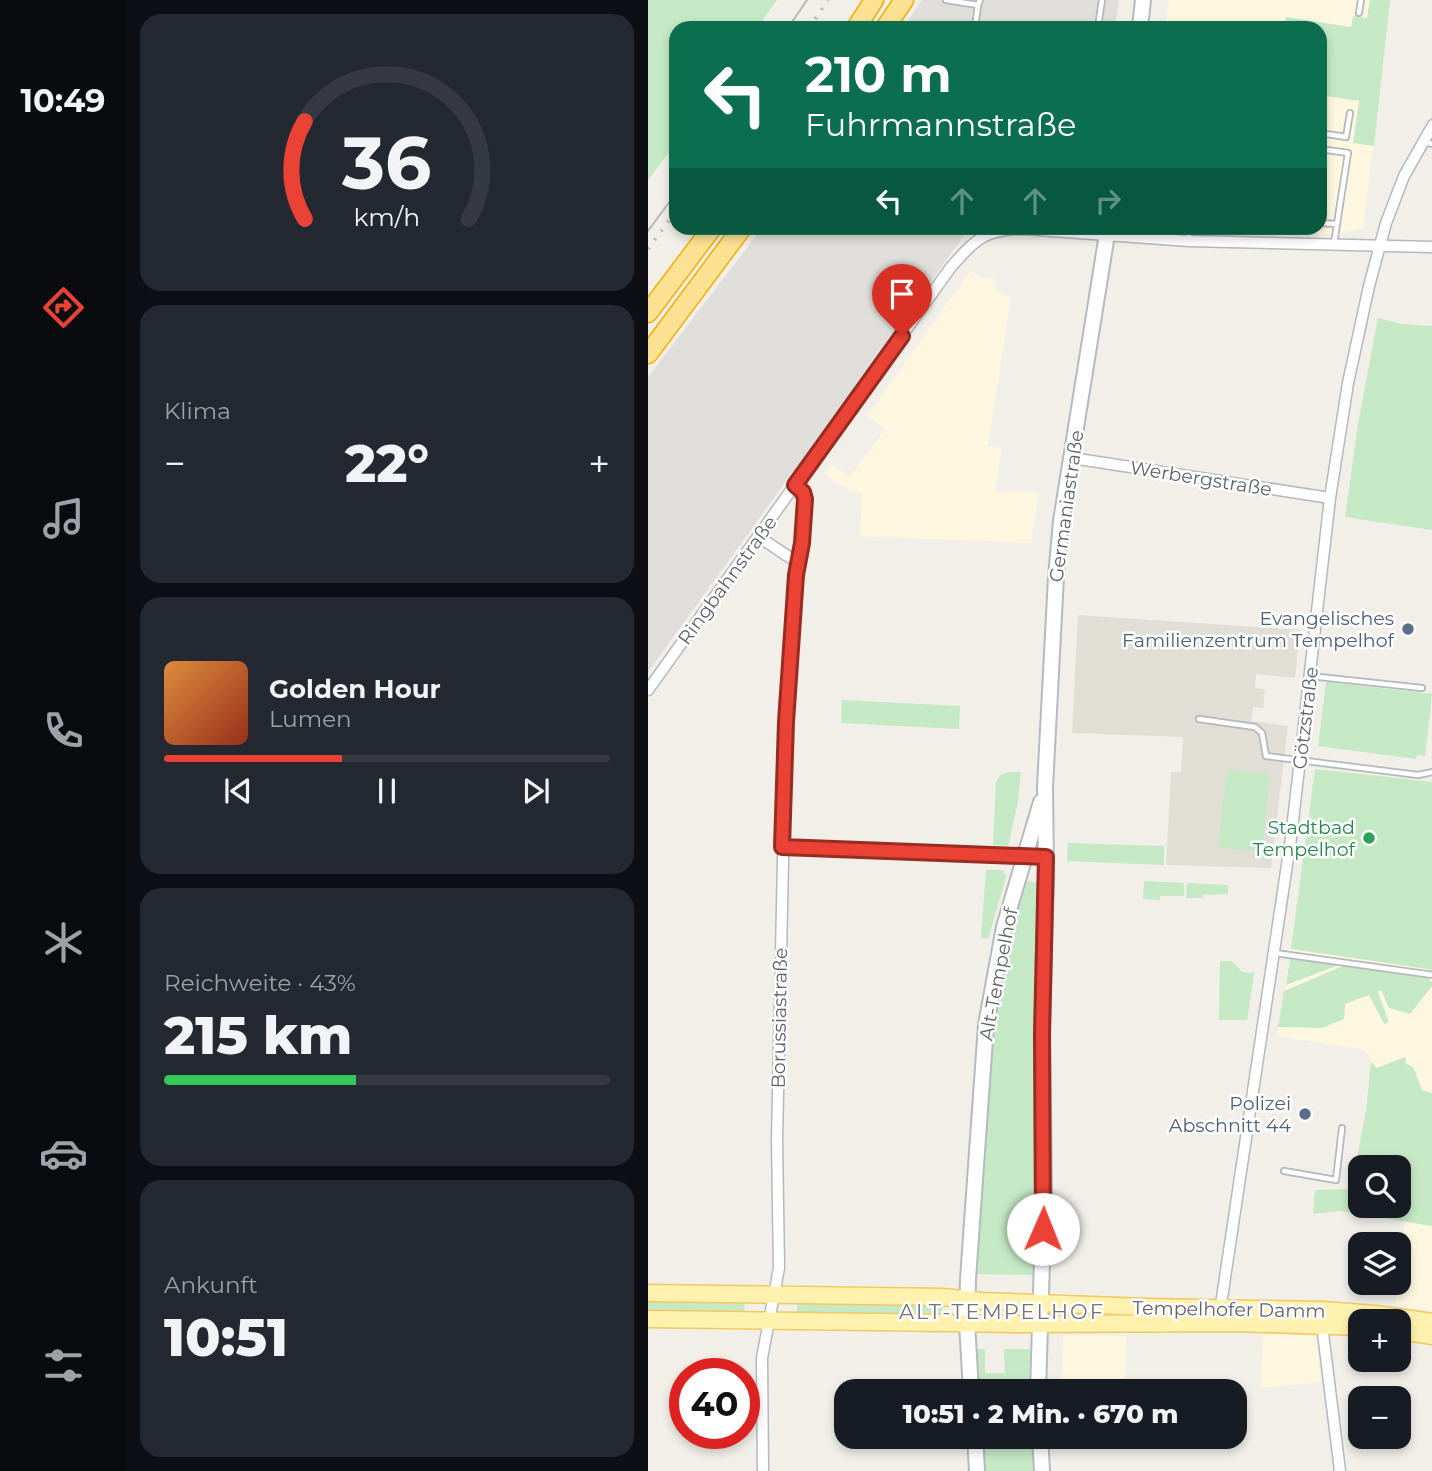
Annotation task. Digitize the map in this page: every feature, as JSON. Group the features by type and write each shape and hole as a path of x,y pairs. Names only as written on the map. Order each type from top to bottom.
{"highway":[{"path":"860,21 874,0"},
{"path":"890,21 904,0"},
{"path":"648,313 707,235"},
{"path":"648,354 737,235"}],"main road":[{"name":"Tempelhofer Damm","path":"648,1293 943,1297 1146,1307 1348,1326"},
{"name":"Tempelhofer Damm","path":"648,1319 1040,1324 1346,1312 1433,1322"},
{"path":"1411,1333 1433,1336"}],"street":[{"path":"1141,21 1143,0"},
{"name":"Götzstraße","path":"1220,1315 1291,838 1330,498 1348,383 1379,246 1395,195 1427,143 1433,125"},
{"name":"Ringbahnstraße","path":"648,691 951,267 973,242 985,235"},
{"name":"Germaniastraße","path":"1045,787 1057,555 1107,235"},
{"name":"Ringbahnstraße","path":"1140,235 1189,241 1433,247"},
{"name":"Werbergstraße","path":"1072,458 1330,498"},
{"name":"Borussiastraße","path":"763,1471 762,1358 779,1268 777,1139 786,722 805,499 803,492 795,485"},
{"path":"759,537 798,563"},
{"name":"Alt-Tempelhof","path":"970,1379 968,1300 986,1025 997,958 1045,787"},
{"name":"Alt-Tempelhof","path":"1038,1379 1044,1196 1042,1034 1045,787"},
{"path":"782,847 1046,857"},
{"path":"1322,1325 1340,1471"},
{"path":"976,1449 977,1471"},
{"path":"1041,1449 1042,1471"}],"lane":[{"path":"946,0 979,3 976,21"},
{"path":"1099,20 1102,0"},
{"path":"1359,13 1361,0"},
{"path":"1327,134 1346,137 1350,113"},
{"path":"1327,150 1348,153 1333,245"},
{"path":"1327,223 1337,224"},
{"path":"1189,235 1189,241"},
{"path":"1310,676 1422,688"},
{"path":"1199,719 1255,727 1262,733 1266,756 1418,775 1433,772"},
{"path":"1274,953 1433,975"},
{"path":"1284,1171 1336,1180 1342,1128"}],"shaded area":[{"path":"922,0 1119,0 1116,21 908,21"},
{"path":"1169,0 1390,0 1363,229 1327,234 1327,21 1166,21"},
{"path":"757,235 964,235 648,672 648,377"},
{"path":"971,270 979,278 993,278 998,293 1011,297 988,446 1001,449 995,492 1039,492 1031,543 860,536 862,494 842,486 824,474 832,464 850,477 885,429 867,416"},
{"path":"1078,615 1300,630 1295,678 1256,674 1255,688 1265,689 1263,708 1253,707 1251,721 1288,726 1271,868 1166,865 1171,772 1181,772 1183,737 1072,733"},
{"path":"1291,949 1432,970 1432,1095 1422,1090 1413,1067 1406,1064 1405,1057 1377,1068 1372,1065 1366,1050 1277,1036"},
{"path":"1405,1221 1432,1226 1432,1311 1395,1306 1396,1295 1411,1295 1411,1232 1404,1232"},
{"path":"1263,1333 1313,1336 1321,1382 1261,1388"},
{"path":"1063,1335 1126,1336 1125,1379 1062,1379"}],"green space":[{"path":"648,0 777,0 762,21 669,21 669,152 648,180"},
{"path":"1370,0 1390,0 1374,146 1353,143 1359,101 1327,96 1327,23 1351,27 1353,16 1367,18"},
{"path":"1286,17 1312,21 1285,21"},
{"path":"1378,318 1402,324 1432,326 1432,530 1345,517 1358,424"},
{"path":"1326,682 1432,694 1425,756 1417,755 1416,759 1318,746"},
{"path":"842,700 960,706 959,729 841,723"},
{"name":"Stadtbad Tempelhof","path":"1315,769 1432,782 1432,972 1429,969 1291,949"},
{"path":"1227,770 1270,774 1262,852 1218,847"},
{"path":"1021,772 1018,802 1008,846 993,845 996,782 1000,775"},
{"path":"1068,843 1164,846 1164,865 1067,861"},
{"path":"986,870 1003,870 1006,877 988,939 981,938"},
{"path":"1027,881 1038,883 1033,1275 976,1274 985,1125 995,1027 1013,930"},
{"path":"1144,881 1184,883 1184,896 1160,896 1160,900 1143,899"},
{"path":"1187,883 1228,885 1228,894 1186,898"},
{"path":"1290,959 1335,963 1336,966 1286,985"},
{"path":"1220,961 1232,961 1242,972 1254,973 1247,1020 1219,1020"},
{"path":"1343,966 1427,978 1432,982 1432,986 1410,1014 1389,1008 1381,990 1378,992 1389,1022 1384,1024 1369,995 1345,1004 1344,1019 1322,1028 1278,1027 1284,991"},
{"path":"1405,1057 1406,1064 1413,1067 1422,1090 1432,1093 1432,1226 1383,1218 1411,1218 1411,1155 1358,1155 1371,1062 1377,1068"},
{"path":"1348,1189 1348,1212 1313,1214 1315,1190"},
{"path":"648,1302 745,1303 744,1311 648,1310"},
{"path":"797,1304 943,1306 943,1314 797,1312"},
{"path":"976,1349 985,1349 985,1373 1005,1373 1004,1349 1030,1349 1029,1379 978,1379"},
{"path":"983,1449 1033,1449 1034,1471 985,1471"}],"tram line":[{"path":"793,21 807,0"},
{"path":"648,231 669,202"}],"railway":[{"path":"814,21 828,0"},
{"path":"648,249 669,220"}],"place":[{"name":"Evangelisches Familienzentrum Tempelhof","path":"1408,629"},
{"name":"Stadtbad Tempelhof","path":"1369,838"},
{"name":"Polizei Abschnitt 44","path":"1305,1114"}],"district":[{"name":"ALT-TEMPELHOF","path":"1002,1312"}],"route":[{"path":"902,336 795,485 803,492 805,499 802,543 796,575 786,722 782,847 1046,857 1042,1034 1043,1229"}]}
